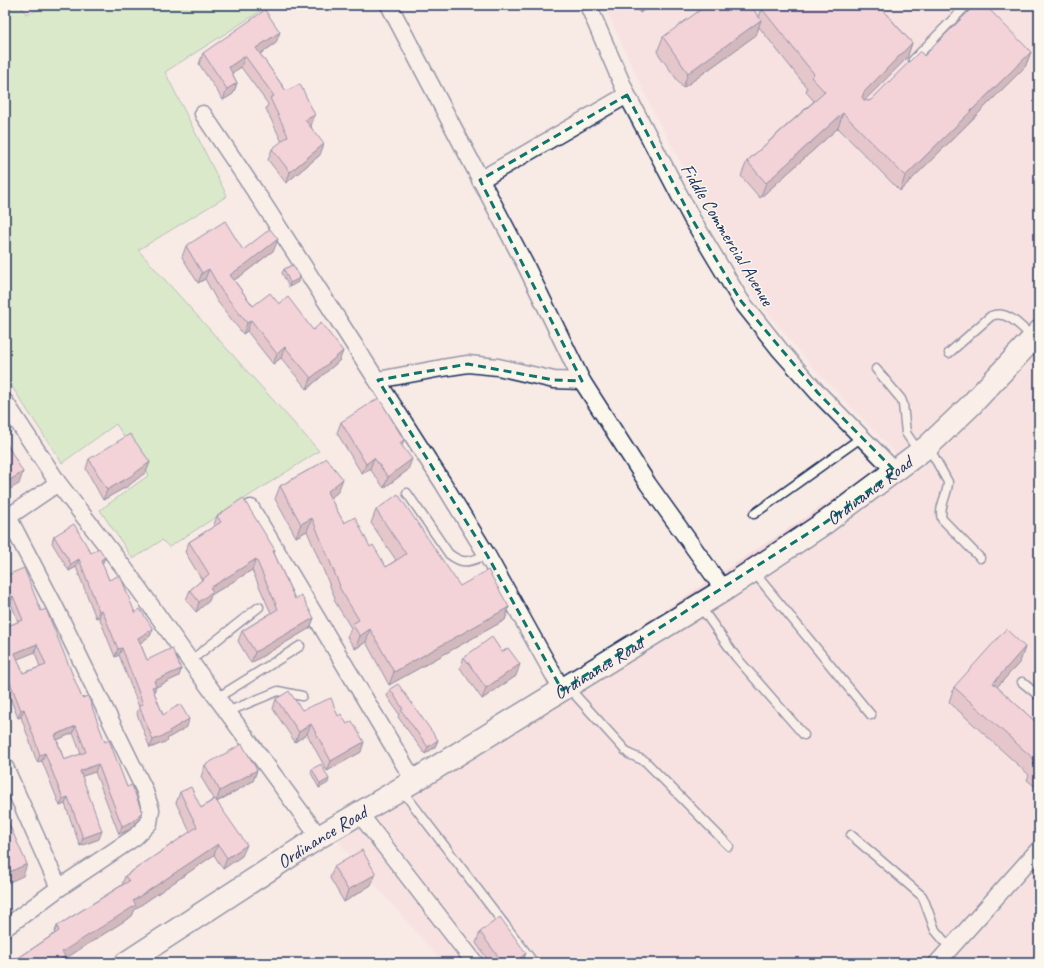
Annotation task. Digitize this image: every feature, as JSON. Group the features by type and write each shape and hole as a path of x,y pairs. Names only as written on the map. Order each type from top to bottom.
{"street":[{"path":"388,5 527,268 582,381 648,484 724,590"},
{"name":"Fiddle Commercial Avenue","path":"588,5 627,95 692,219 741,301 780,350 818,393 895,470"},
{"path":"480,180 627,95"},
{"path":"203,114 263,203 378,380 487,555 565,688"},
{"name":"Ordinance Road","path":"126,963 319,837 407,785 724,590 826,522 924,449 970,406 1035,341"},
{"path":"378,380 468,364 498,367 554,380 582,381"},
{"path":"5,402 58,483 124,568 190,662 319,837"},
{"path":"5,928 60,888 135,837 149,823 151,810 144,789 54,605 6,518 58,483"},
{"path":"251,508 407,785"},
{"path":"5,767 60,888"},
{"path":"359,813 474,963"},
{"path":"937,963 1039,849"}],"lane":[{"path":"907,66 967,5"},
{"path":"948,353 991,316 996,314 1011,318 1035,341"},
{"path":"876,369 901,399 903,404 906,433 924,449 948,482 948,489 940,513 942,519 980,558"},
{"path":"754,514 862,437"},
{"path":"407,493 449,554 459,561 466,562 487,555"},
{"path":"752,571 871,715"},
{"path":"699,605 736,657 804,735"},
{"path":"190,662 258,607"},
{"path":"217,698 300,646"},
{"path":"1022,682 1039,696"},
{"path":"565,688 624,750 629,754 645,761 728,846"},
{"path":"227,712 278,691 302,696"},
{"path":"407,785 534,963"},
{"path":"851,835 922,896 934,930 950,948"}],"highlighted area":[{"path":"627,95 692,219 741,301 818,393 895,471 826,522 562,690 487,555 378,380 468,364 554,380 582,381 480,180"}],"shaded area":[{"path":"604,5 1039,5 1039,963 443,963 346,851 331,830 853,486 896,454 809,363 763,307 742,275 652,109"}],"green space":[{"path":"5,5 21,5 26,14 53,5 270,5 165,72 227,196 138,250 319,451 169,547 162,540 133,559 100,510 149,475 116,424 62,463 5,376"}],"building":[{"path":"707,5 750,5 761,20 688,73 663,37"},
{"path":"767,5 878,5 912,43 864,92 862,97 864,100 869,101 920,51 924,56 975,5 985,5 1031,52 905,176 843,113 766,183 747,161 825,92 811,77 814,74 762,9"},
{"path":"265,10 280,32 256,48 286,91 300,84 315,115 305,120 324,144 290,172 272,149 288,136 270,98 274,96 245,56 229,67 237,83 227,89 203,53"},
{"path":"225,221 243,250 270,229 278,239 230,275 253,306 270,293 279,304 288,297 313,330 321,323 343,351 311,378 285,347 277,354 251,320 247,323 221,290 209,269 202,273 186,246"},
{"path":"293,265 300,278 290,283 284,269"},
{"path":"379,398 404,440 400,443 412,459 388,477 374,458 366,464 341,422"},
{"path":"130,434 150,462 131,476 107,490 89,459"},
{"path":"5,441 23,472 5,483"},
{"path":"326,458 343,479 327,492 344,523 355,517 370,547 373,545 386,567 406,554 376,510 398,494 460,586 488,570 509,607 394,672 370,629 360,636 352,624 359,620 339,587 340,586 312,518 301,524 280,486 316,466"},
{"path":"243,498 275,550 273,551 295,599 301,595 314,618 255,652 242,631 278,609 256,559 210,588 213,591 199,602 190,590 209,574 189,542 221,522 217,516"},
{"path":"74,524 91,553 99,548 105,557 101,560 109,580 120,575 135,613 140,609 153,629 138,638 147,660 172,648 181,669 154,681 156,686 152,687 163,715 180,704 189,719 169,731 170,733 153,740 139,706 143,704 122,648 118,649 102,610 99,611 79,559 71,564 54,536"},
{"path":"24,568 41,611 46,609 82,698 88,696 105,742 109,740 127,787 132,785 142,812 132,822 122,826 98,764 80,771 102,831 83,838 68,797 63,799 45,753 40,755 24,709 21,710 5,670 5,627 23,620 13,596 5,599 5,576","holes":["37,644 46,665 23,673 15,653","76,726 86,752 64,760 55,735"]},
{"path":"1006,629 1025,647 993,683 1039,725 1039,770 1033,764 1036,761 954,687"},
{"path":"492,637 502,652 508,648 520,664 486,688 464,657"},
{"path":"398,684 438,740 428,747 401,710 403,709 390,689"},
{"path":"289,691 302,710 331,698 338,716 341,714 347,724 352,721 364,742 331,761 311,724 299,732 276,699"},
{"path":"242,744 257,770 220,791 205,765"},
{"path":"321,764 329,779 320,784 312,769"},
{"path":"191,787 201,808 215,799 247,845 227,858 218,844 133,901 136,905 62,952 65,956 54,963 11,963 59,931 57,926 129,881 125,876 197,827 180,792"},
{"path":"8,822 27,864 5,874 5,823"},
{"path":"362,850 376,874 348,890 334,867"},
{"path":"500,917 526,953 519,959 522,963 503,963 480,932"}]}
